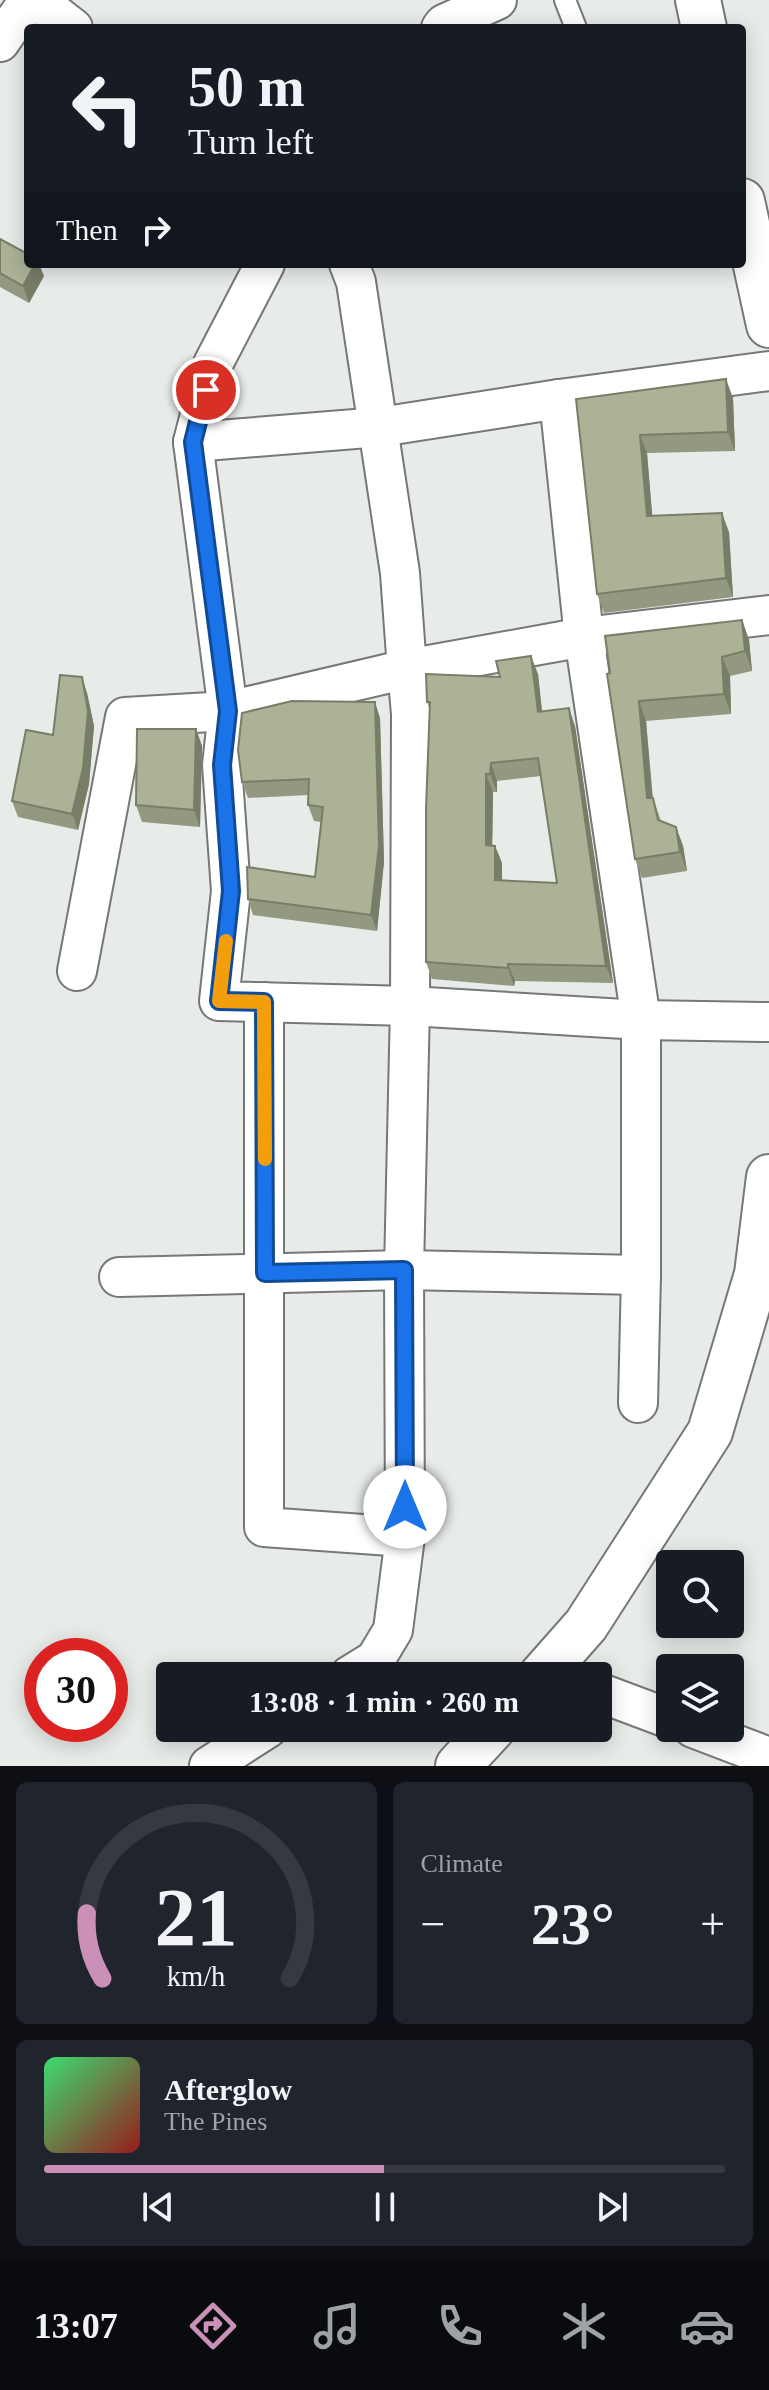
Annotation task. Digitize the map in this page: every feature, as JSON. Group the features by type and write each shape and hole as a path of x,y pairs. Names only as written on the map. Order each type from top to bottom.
{"street":[{"path":"0,42 29,0"},
{"path":"37,0 68,24"},
{"path":"444,24 497,0"},
{"path":"698,0 703,24"},
{"path":"746,219 769,325"},
{"path":"263,268 213,364 193,442 228,711 222,765 231,891 219,1001 410,1006 641,1020 769,1022"},
{"path":"351,268 356,282 380,427 400,573 411,714 410,1006 404,1270 405,1537 393,1630 372,1662"},
{"path":"193,442 380,427 769,371"},
{"path":"559,399 584,637 641,1020 638,1403"},
{"path":"77,971 125,717 228,711 407,669 584,637 769,615"},
{"path":"264,1002 264,1527 405,1537"},
{"path":"557,1662 586,1625 710,1432 757,1274 769,1177"},
{"path":"119,1277 404,1270 641,1275"},
{"path":"612,1697 656,1714"},
{"path":"209,1766 246,1742"},
{"path":"458,1766 480,1742"},
{"path":"730,1742 769,1757"}],"lane":[{"path":"565,0 574,24"}],"building":[{"path":"0,239 24,252 24,268 33,268 23,286 0,273"},
{"path":"726,379 728,432 640,435 647,516 722,513 726,578 597,594 576,399"},
{"path":"742,620 745,651 722,657 724,694 639,701 647,798 653,798 658,820 676,827 680,852 635,859 607,674 610,673 605,636"},
{"path":"531,656 538,712 569,708 606,966 508,964 508,968 426,962 430,702 427,702 426,674 500,677 496,661","holes":["538,758 557,883 495,880 495,846 486,845 486,774 490,774 491,763"]},
{"path":"60,675 82,677 88,711 83,768 72,814 12,801 26,730 53,735"},
{"path":"292,701 375,702 379,846 371,915 248,899 247,867 315,877 323,807 308,805 309,779 242,782 238,750 242,713"},
{"path":"137,729 196,729 194,810 136,805"}],"slow traffic":[{"path":"226,941 219,1001 264,1002 265,1159"}],"route":[{"path":"206,390 193,442 228,711 222,765 231,891 219,1001 264,1002 265,1273 404,1270 405,1507"}]}
